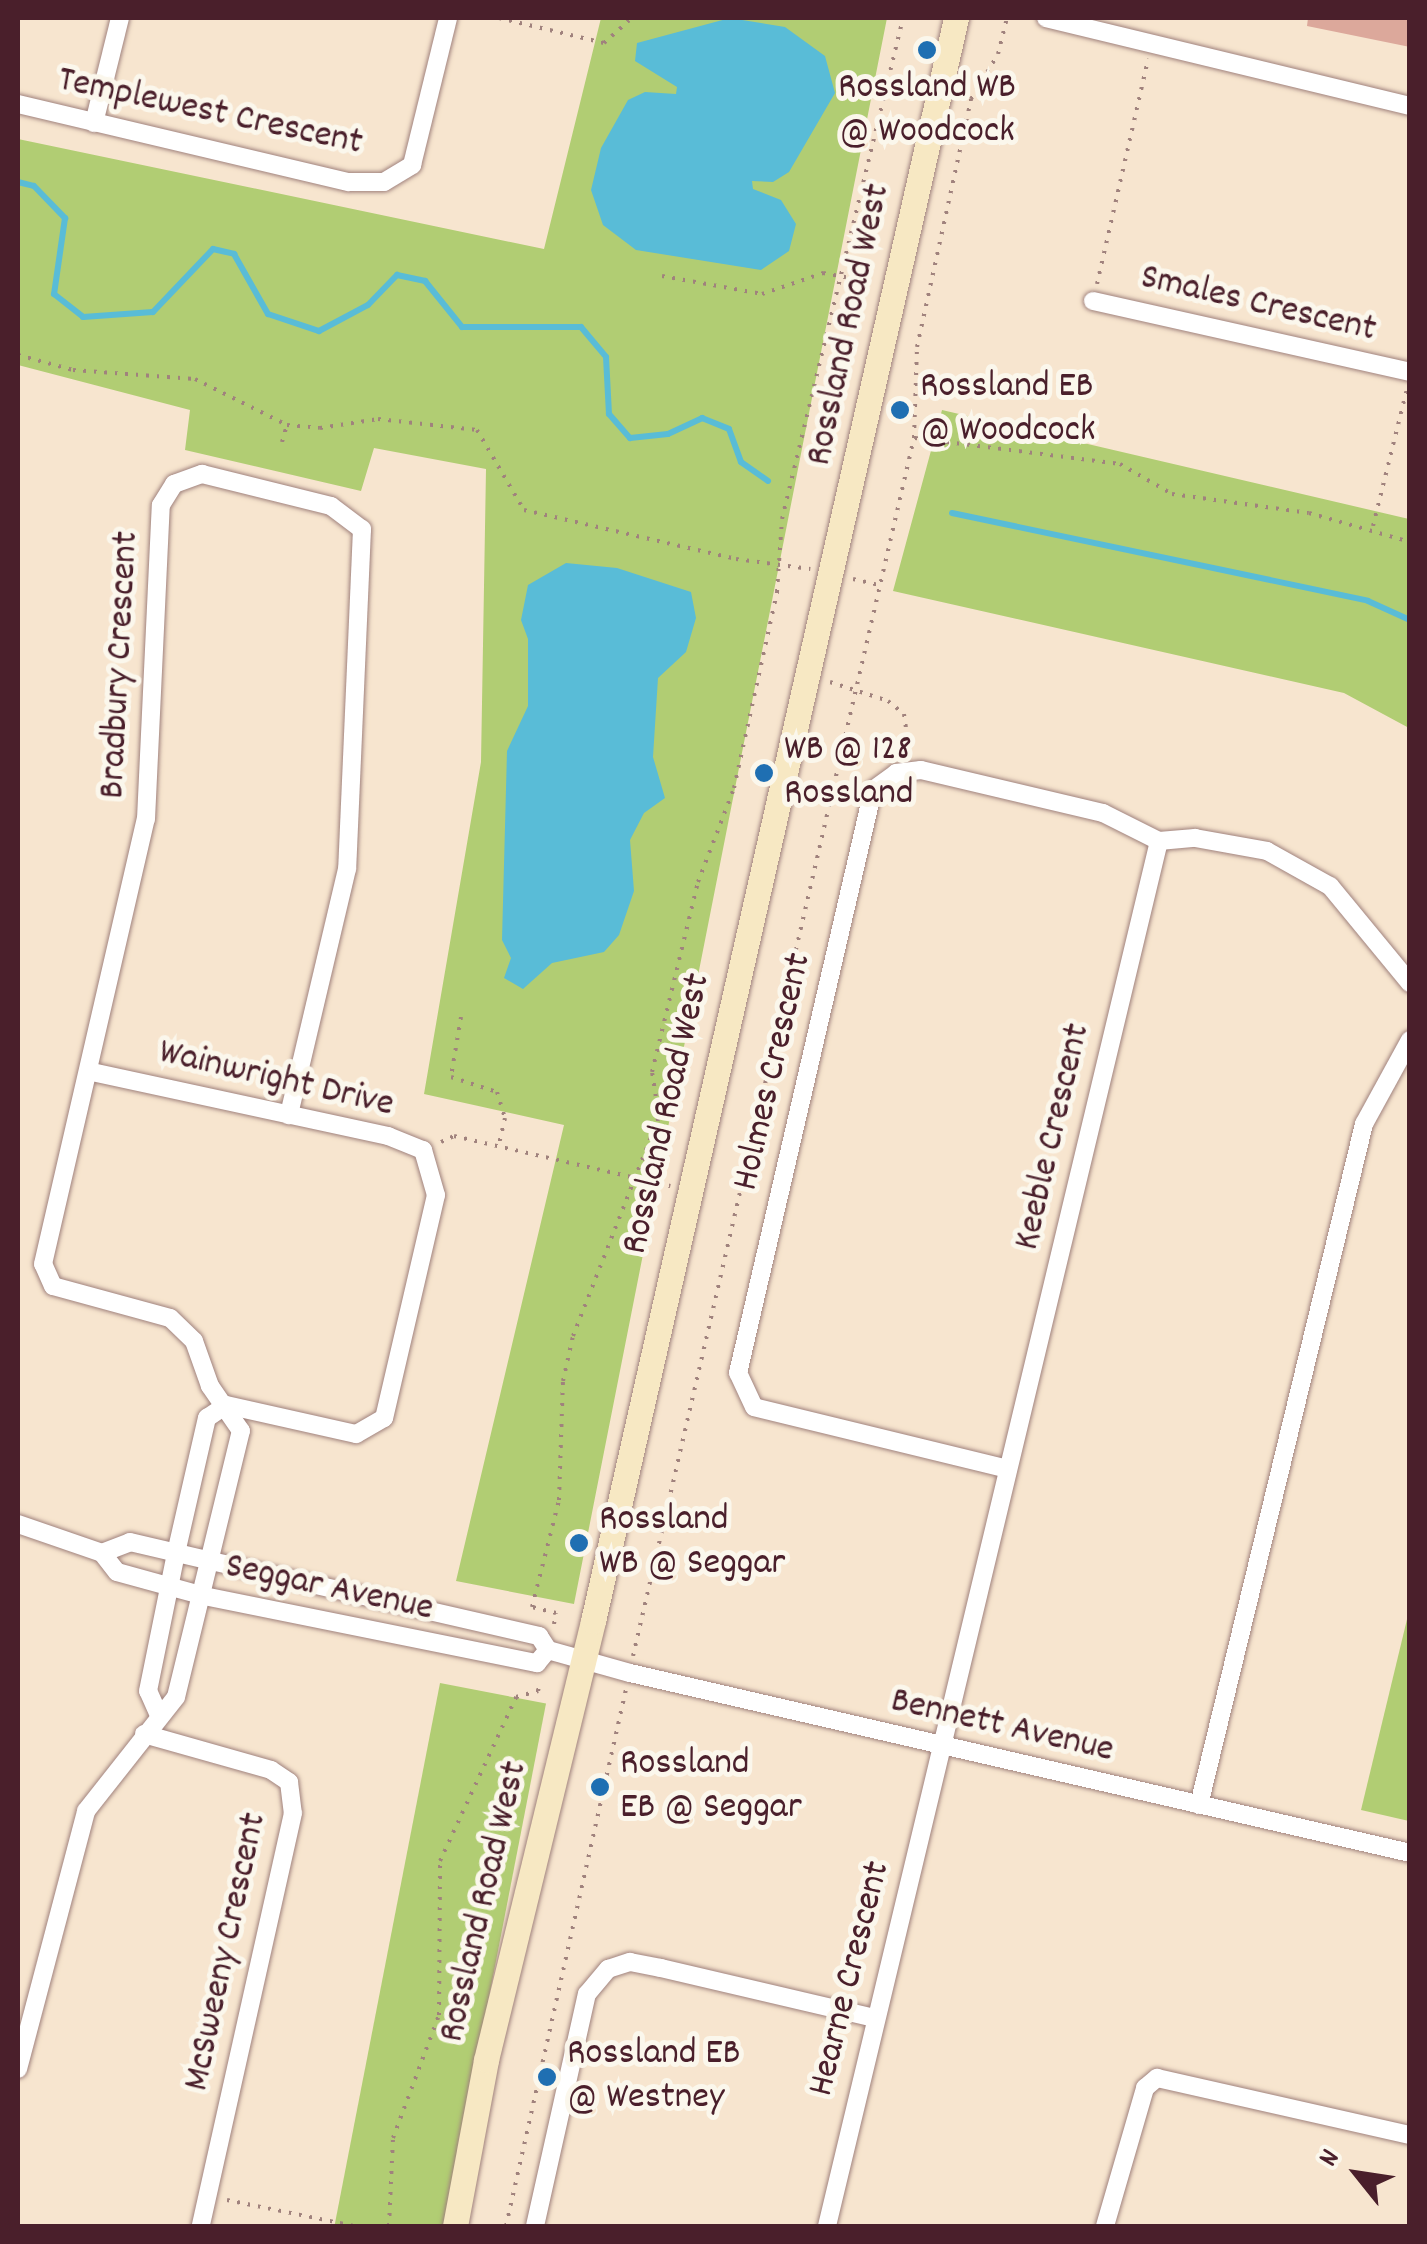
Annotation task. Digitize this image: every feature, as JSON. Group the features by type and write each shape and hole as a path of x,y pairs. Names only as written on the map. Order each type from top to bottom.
{"main road":[{"name":"Rossland Road West","path":"455,2226 486,2060 832,574 956,18"}],"street":[{"path":"94,123 120,18"},
{"name":"Templewest Crescent","path":"18,104 348,182 384,182 412,164 448,18"},
{"path":"1046,18 1410,106"},
{"name":"Smales Crescent","path":"1093,302 1410,376"},
{"name":"Bradbury Crescent","path":"204,1596 208,1560 241,1431 210,1386 194,1340 170,1318 53,1286 43,1264 92,1072 146,819 161,505 174,484 202,474 331,506 351,514 362,529 348,870 290,1115"},
{"name":"Holmes Crescent","path":"1008,1470 754,1407 738,1373 873,790 896,772 922,770 1102,813 1159,841"},
{"path":"1159,841 1195,838 1267,850 1330,886 1410,983"},
{"name":"Keeble Crescent","path":"941,1746 1159,841"},
{"path":"1199,1805 1364,1124 1410,1040"},
{"name":"Wainwright Drive","path":"92,1072 290,1115 423,1150 436,1195 384,1418 356,1434 226,1405"},
{"path":"158,1713 148,1691 168,1587 208,1418 226,1405"},
{"name":"Seggar Avenue","path":"18,1524 102,1553 117,1572 204,1596 536,1663 548,1650"},
{"name":"Seggar Avenue","path":"102,1553 130,1542 539,1636 548,1650 581,1660"},
{"path":"18,2070 86,1811 158,1713 176,1697 204,1596"},
{"name":"Bennett Avenue","path":"581,1660 1410,1853"},
{"name":"McSweeny Crescent","path":"144,1734 271,1770 290,1782 293,1813 201,2226"},
{"name":"Hearne Crescent","path":"827,2226 941,1746"},
{"path":"535,2226 588,1994 608,1970 630,1962 874,2018"},
{"path":"1105,2226 1145,2088 1157,2078 1410,2135"}],"path":[{"path":"500,18 604,43 632,18"},
{"path":"389,2226 393,2138 439,2015 440,1861 516,1697 538,1691 556,1613 532,1608 559,1500 563,1381 572,1336 604,1270 659,1117 652,1072 698,882 734,788 782,562 782,519 837,276 903,18"},
{"path":"506,2226 854,687 914,438 918,347 967,118 1006,18"},
{"path":"1093,302 1151,45"},
{"path":"662,276 762,294 823,273 896,287"},
{"path":"18,355 73,370 195,380 287,424 320,428 378,419 477,430 524,510 736,559 782,562 878,585"},
{"path":"1373,527 1410,376"},
{"path":"282,442 287,424"},
{"path":"914,438 1120,464 1172,494 1373,527 1410,542"},
{"path":"806,677 854,687 904,714 908,744"},
{"path":"461,1017 451,1077 497,1092 505,1118 498,1148"},
{"path":"423,1150 454,1136 689,1192"},
{"path":"207,2196 355,2226"}],"green space":[{"path":"601,18 887,18 574,1604 456,1581 564,1125 424,1094 481,762 486,469 374,448 361,491 185,450 190,410 18,365 18,139 544,249"},
{"path":"942,410 1409,519 1409,728 1344,693 893,591"},
{"path":"1409,1611 1409,1821 1361,1810"},
{"path":"440,1683 546,1704 444,2226 334,2226"}],"water":[{"path":"730,18 785,27 825,56 835,93 789,172 773,182 752,181 753,189 781,200 796,224 789,251 761,270 636,250 603,225 591,190 601,148 628,100 645,92 676,94 677,87 635,61 637,43"},
{"path":"566,563 617,568 691,592 696,618 686,652 658,678 653,757 665,798 644,813 630,840 634,891 619,935 604,952 552,963 523,989 504,978 511,958 502,940 507,751 528,706 528,639 521,620 528,585"}],"building":[{"path":"1308,18 1410,18 1410,47 1307,26"}],"waterway":[{"path":"18,182 34,186 65,218 54,294 83,317 153,312 213,249 234,254 268,314 319,331 368,305 397,275 425,281 462,327 581,327 606,357 609,414 630,438 668,434 702,418 729,429 741,462 768,481"},
{"path":"952,513 1368,601 1410,620"}],"place":[{"name":"Rossland WB @ Woodcock","path":"927,50"},
{"name":"Rossland EB @ Woodcock","path":"900,410"},
{"name":"WB @ 128 Rossland","path":"764,773"},
{"name":"Rossland WB @ Seggar","path":"579,1543"},
{"name":"Rossland EB @ Seggar","path":"600,1787"},
{"name":"Rossland EB @ Westney","path":"547,2077"}]}
